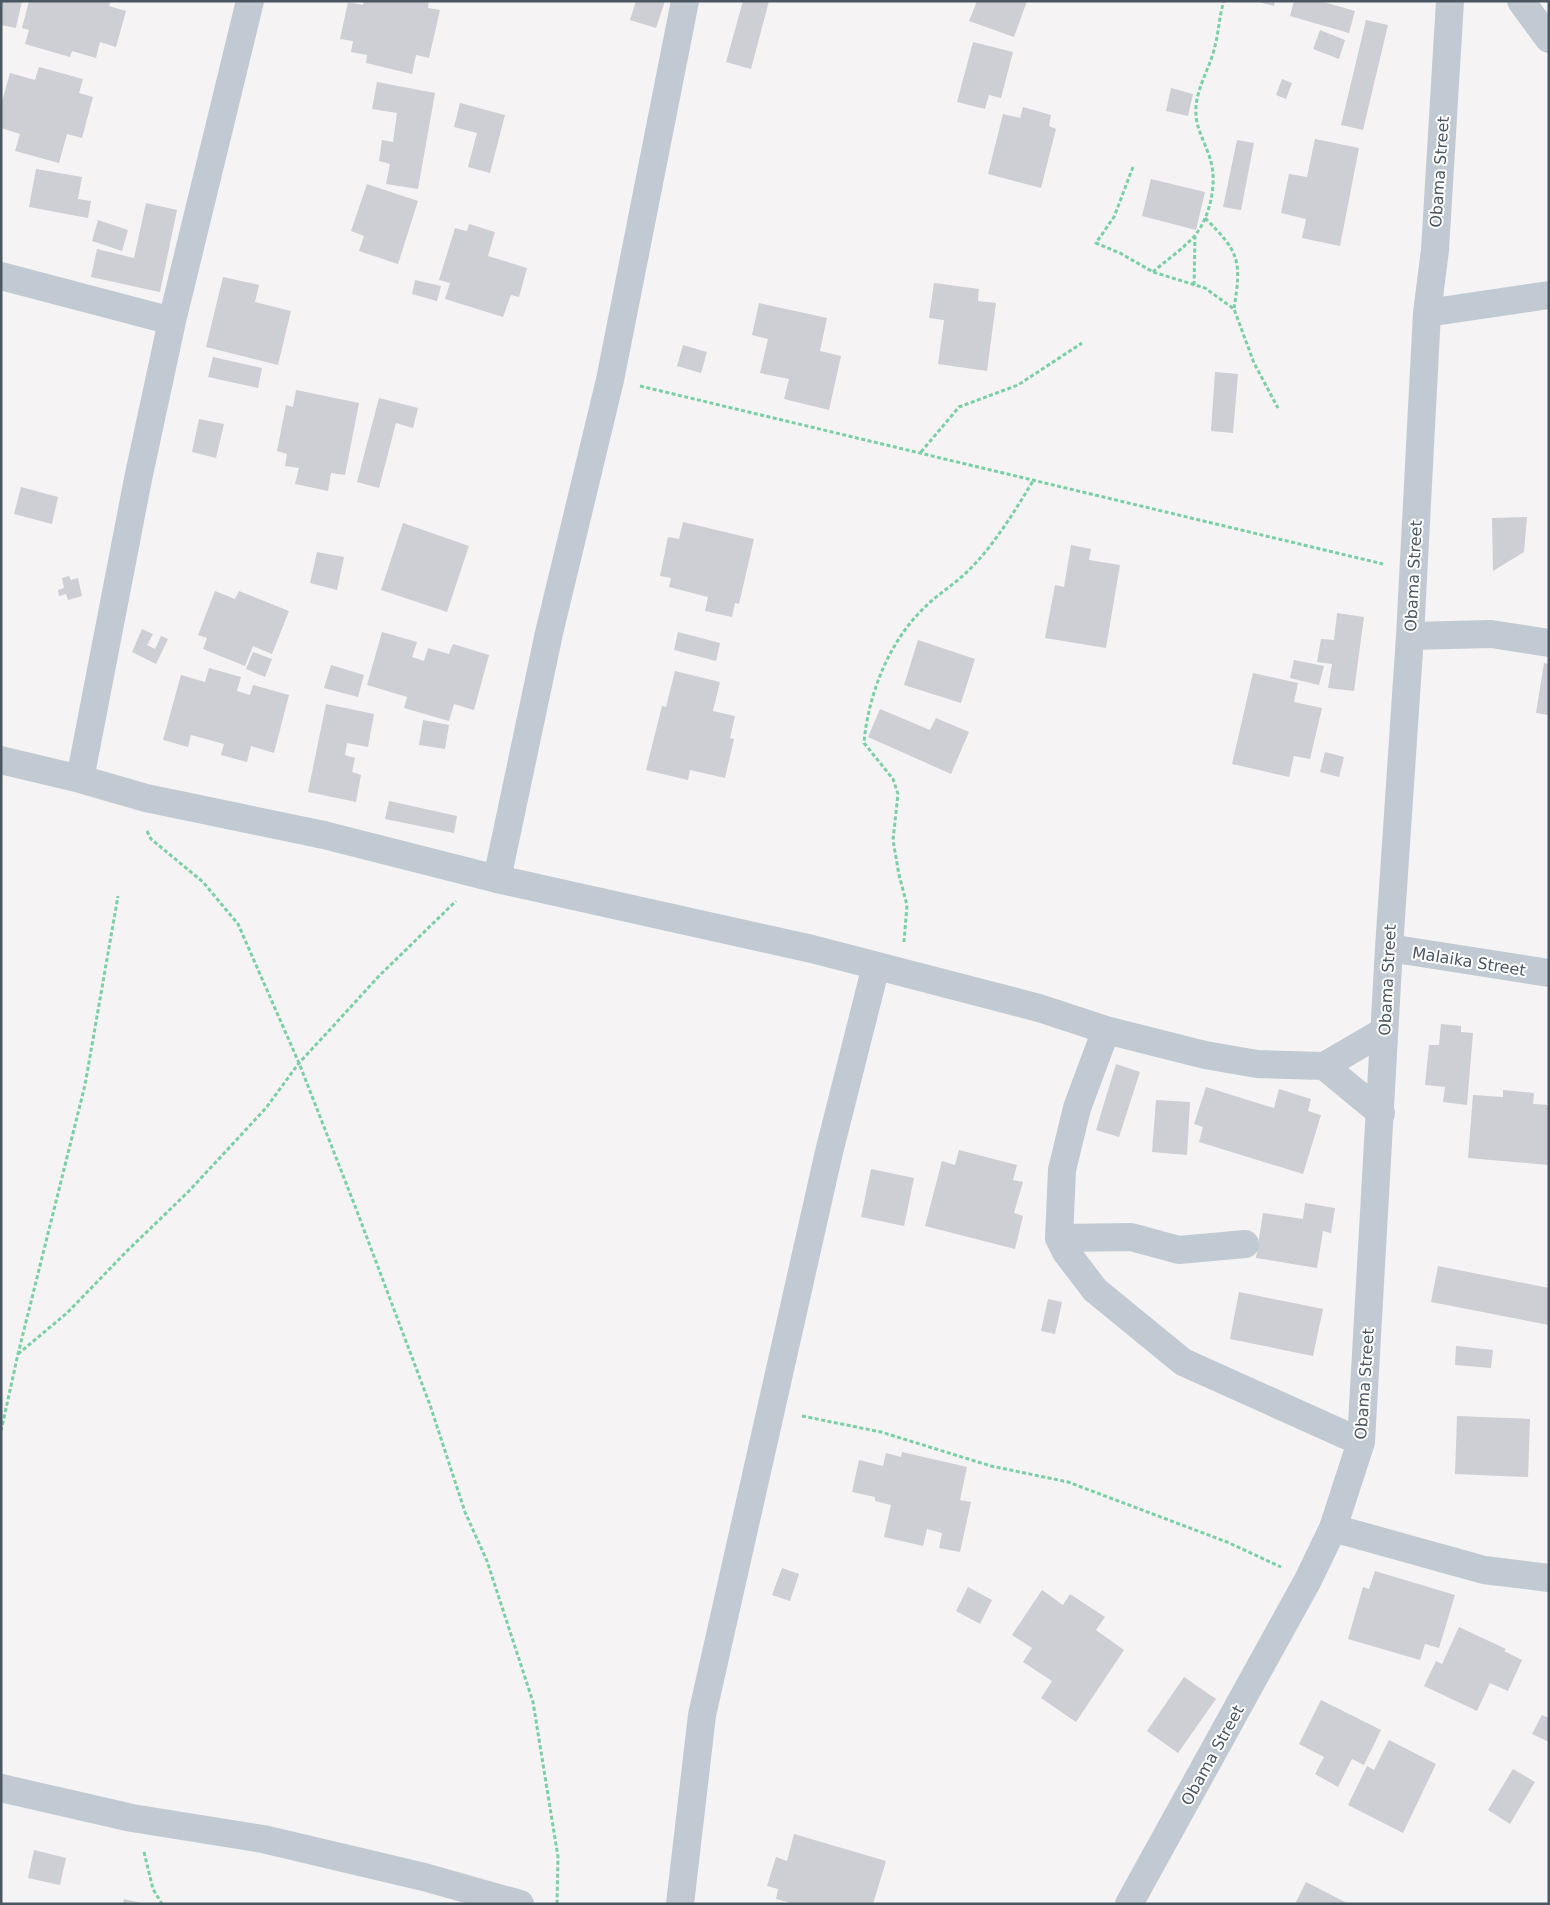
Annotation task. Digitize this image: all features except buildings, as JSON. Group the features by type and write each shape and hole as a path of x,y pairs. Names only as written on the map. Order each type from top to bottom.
{"street":[{"path":"80,779 138,479 172,321 250,1"},
{"path":"490,877 610,380 685,1"},
{"name":"Obama Street","path":"1129,1904 1308,1580 1333,1528 1361,1442 1389,948 1410,636 1427,313 1434,250 1450,1"},
{"path":"1521,1 1549,39"},
{"path":"1,276 172,321"},
{"path":"1427,313 1549,295"},
{"path":"1410,636 1491,634 1549,643"},
{"path":"1,760 80,779 146,798 324,835 490,877 887,969 1038,1008 1106,1030 1205,1055 1257,1064 1324,1066 1384,1032"},
{"name":"Malaika Street","path":"1389,948 1549,973"},
{"path":"680,1904 702,1715 829,1152 887,969"},
{"path":"1106,1030 1077,1108 1062,1170 1059,1238 1076,1269 1095,1290 1183,1362 1361,1442"},
{"path":"1324,1066 1381,1113"},
{"path":"1059,1238 1131,1237 1179,1250 1245,1244"},
{"path":"1333,1528 1484,1570 1549,1578"},
{"path":"1,1788 132,1818 263,1839 424,1877 520,1904"}],"path":[{"path":"1153,272 1196,235 1205,218 1214,186 1208,147 1199,129 1196,115 1197,96 1210,65 1216,44 1219,17 1224,1"},
{"path":"1133,168 1114,217 1096,243 1120,253 1153,272 1215,293 1234,309"},
{"path":"1205,218 1230,245 1237,257 1238,281 1234,309 1254,363 1278,408"},
{"path":"1194,285 1196,235"},
{"path":"920,452 959,407 1018,385 1082,343"},
{"path":"610,380 920,452 1033,481 1413,571"},
{"path":"887,969 907,905 899,875 893,840 899,802 893,779 864,743 866,717 894,647 923,608 969,570 1003,529 1033,481"},
{"path":"145,826 151,839 203,882 238,924 300,1063 430,1404 465,1512 487,1562 506,1626 533,1702 558,1857 557,1904"},
{"path":"18,1354 67,1313 189,1191 266,1108 300,1063 378,976 490,877"},
{"path":"1,1431 18,1354 85,1085 118,896"},
{"path":"771,1410 881,1432 990,1466 1068,1482 1227,1542 1308,1580"},
{"path":"132,1818 141,1841 154,1889 162,1904"}]}
